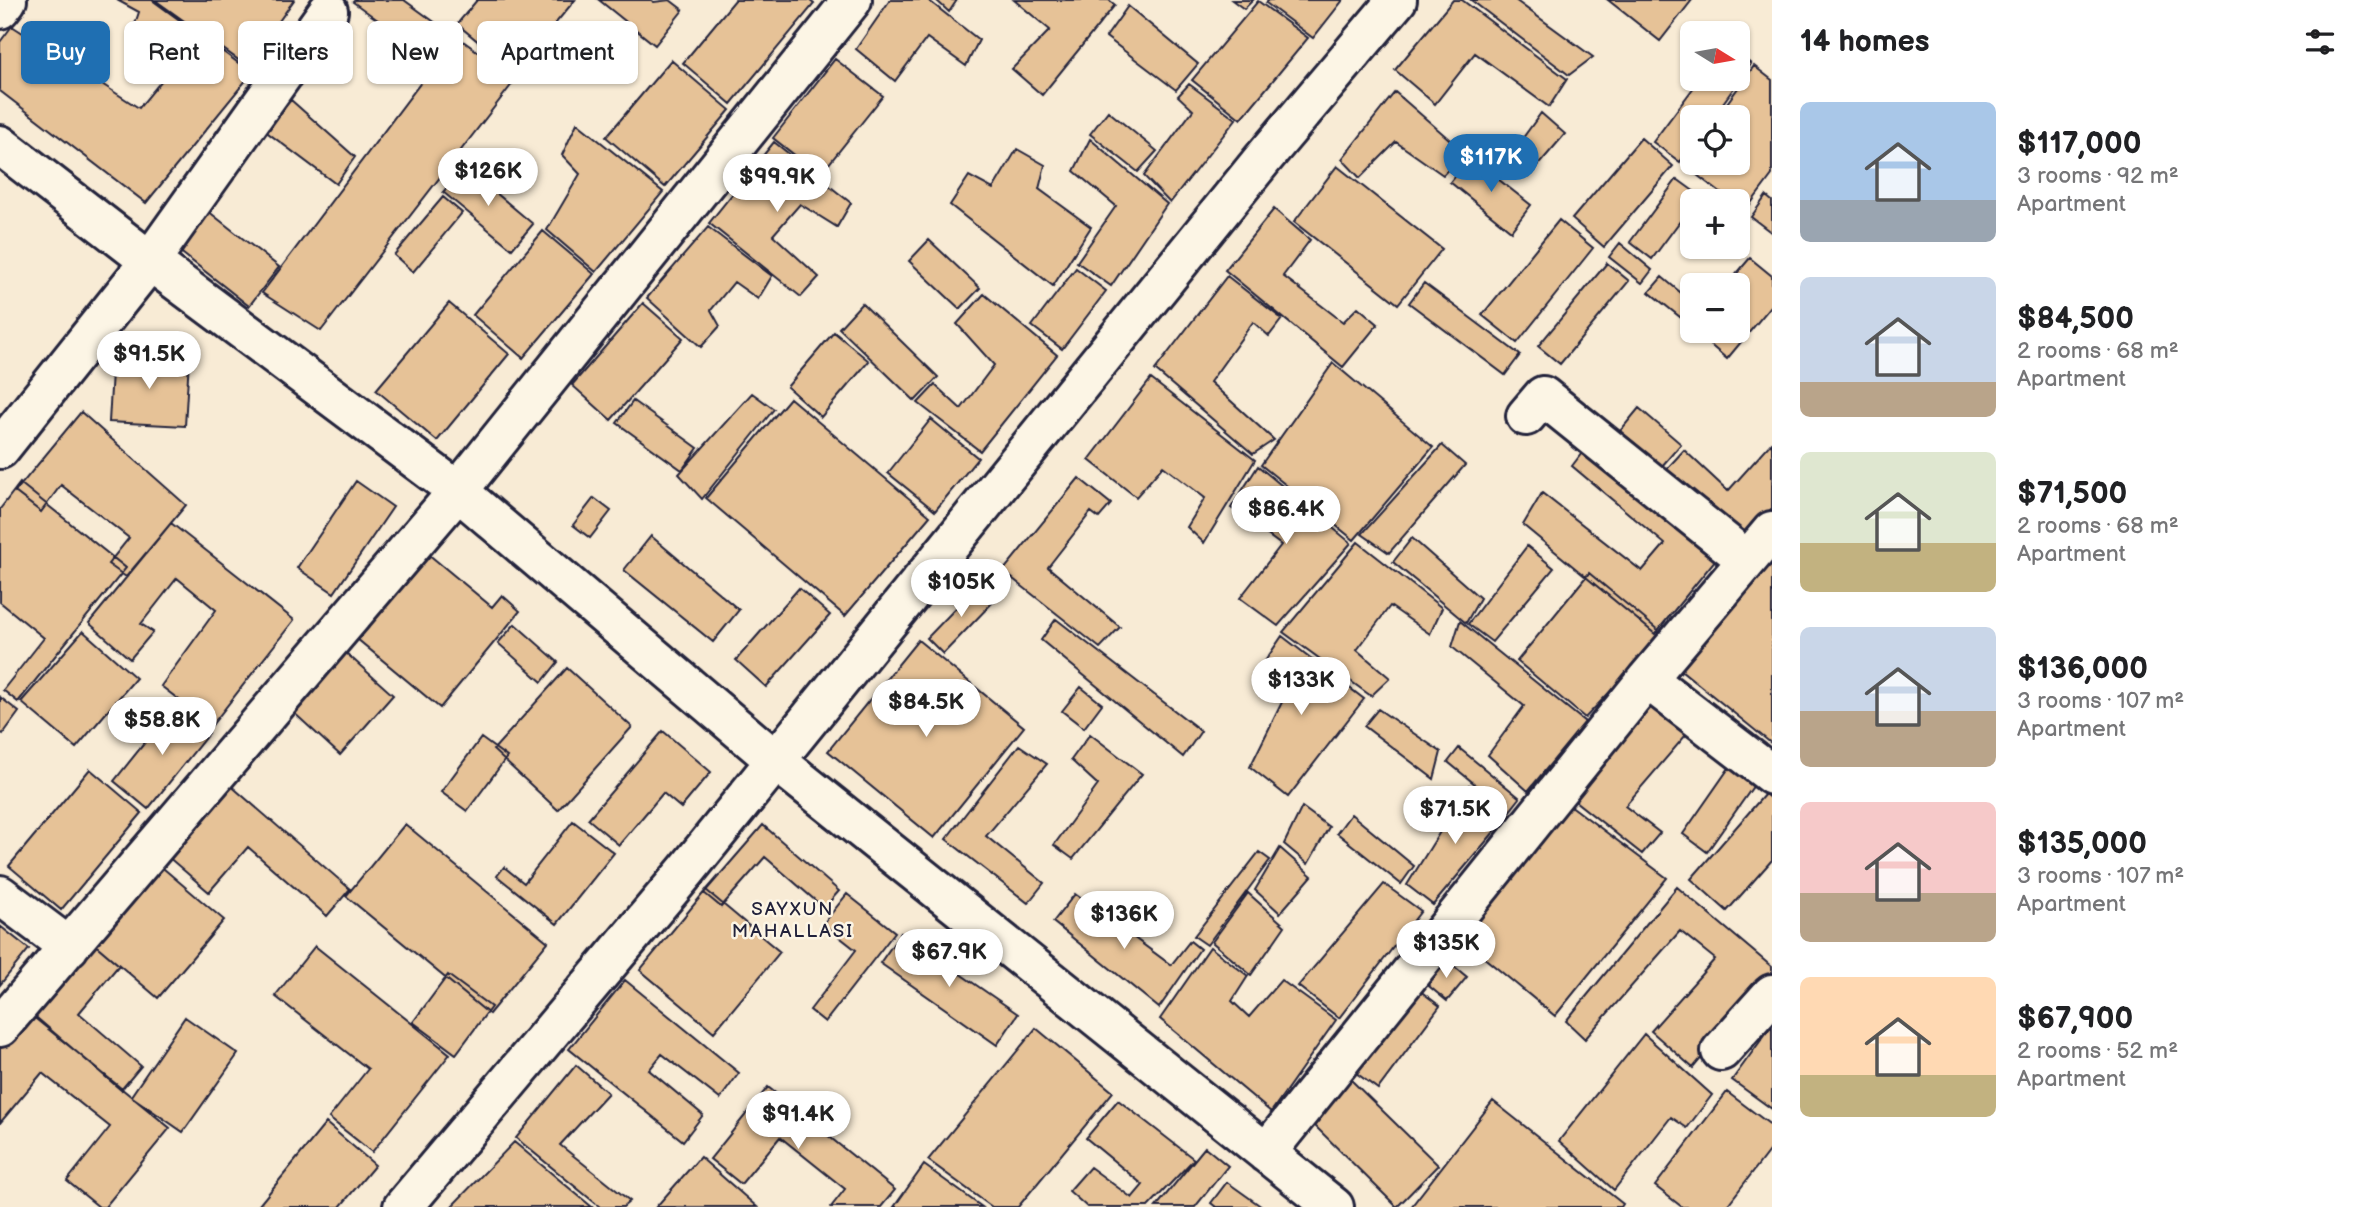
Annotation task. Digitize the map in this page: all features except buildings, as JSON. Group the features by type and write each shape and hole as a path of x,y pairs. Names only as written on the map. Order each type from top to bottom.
{"street":[{"path":"0,9 7,0"},
{"path":"0,1027 458,491 852,0"},
{"path":"402,1207 687,870 1253,170 1397,0"},
{"path":"0,449 150,261 328,11"},
{"path":"0,145 150,261 458,491 775,760 1266,1153 1322,1203"},
{"path":"1526,416 1543,396 1747,561"},
{"path":"1266,1153 1647,679 1772,531"},
{"path":"1647,679 1772,775"},
{"path":"0,895 69,947"},
{"path":"1721,1052 1772,994"}],"district":[{"name":"SAYXUN MAHALLASI","path":"793,920"}]}
